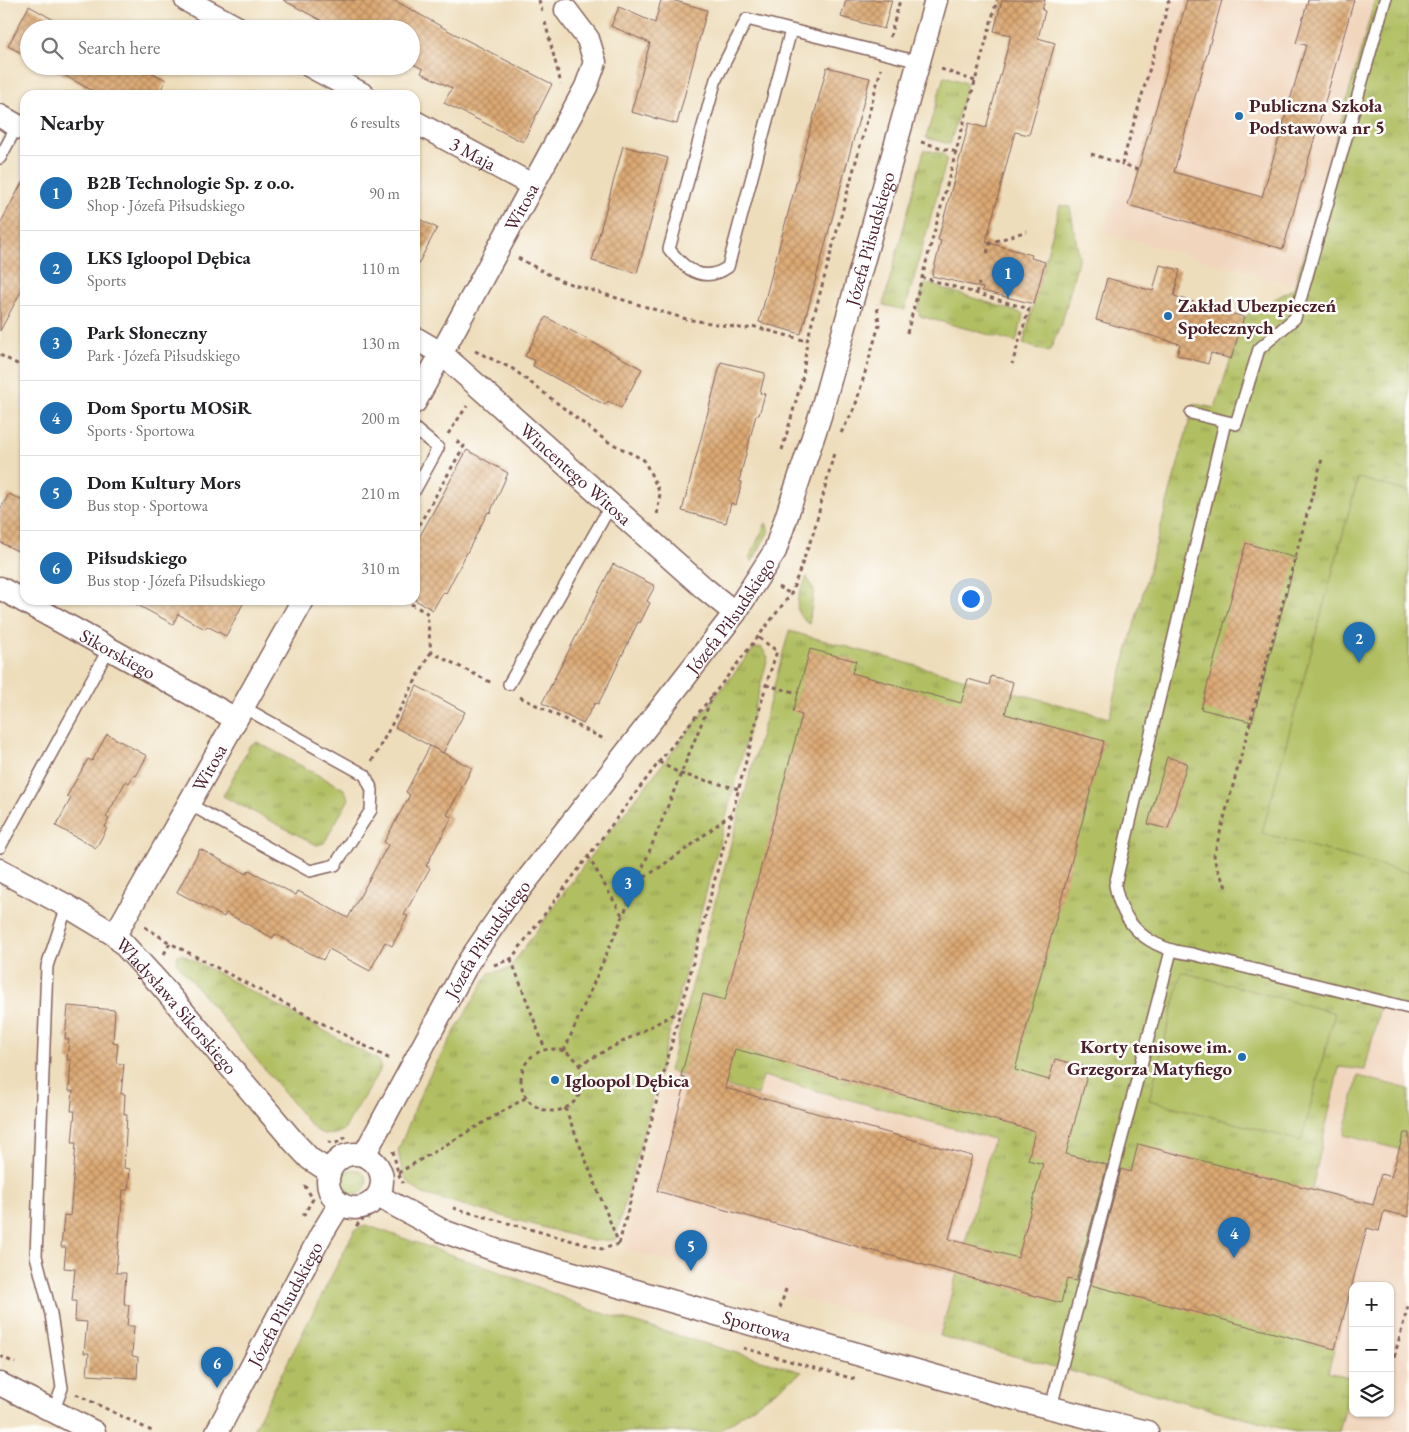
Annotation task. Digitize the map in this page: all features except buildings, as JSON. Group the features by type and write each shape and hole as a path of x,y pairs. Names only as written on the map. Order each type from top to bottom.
{"street":[{"path":"186,0 223,20"},
{"name":"Józefa Piłsudskiego","path":"364,1155 468,961 506,906 735,613 775,551 820,416 936,0"},
{"name":"Witosa","path":"420,393 586,88 595,62 588,39 566,10"},
{"path":"327,75 355,90"},
{"name":"3 Maja","path":"420,125 532,185"},
{"name":"Wincentego Witosa","path":"420,339 446,346 611,505 735,613"},
{"name":"Sikorskiego","path":"0,588 20,599"},
{"name":"Sikorskiego","path":"30,605 108,650 240,713"},
{"name":"Witosa","path":"115,935 300,605"},
{"name":"Władysława Sikorskiego","path":"0,870 67,906 115,935 160,983 294,1142 310,1159 329,1171"},
{"path":"347,1154 364,1155 377,1164 381,1172 382,1188 378,1196 365,1206 348,1208 340,1204 328,1189 329,1171 339,1158 347,1154"},
{"name":"Sportowa","path":"378,1196 443,1231 506,1254 1001,1395 1147,1432"},
{"name":"Józefa Piłsudskiego","path":"217,1432 321,1235 340,1204"},
{"path":"0,1384 94,1432"}],"lane":[{"path":"1191,413 1236,424 1259,349 1295,318 1385,0"},
{"path":"791,30 728,267 717,275 704,276 678,260 669,249 716,79 747,19 791,30 885,54 919,62"},
{"path":"0,158 14,124"},
{"path":"1225,422 1115,885 1122,909 1137,931 1159,946 1171,951 1192,954 1409,1008"},
{"path":"420,433 438,448 420,481"},
{"path":"507,688 611,505"},
{"path":"0,848 108,650"},
{"path":"189,804 310,871 336,865 371,810 372,790 365,775 240,713"},
{"path":"53,1412 62,1388 51,1314 36,1256 47,966 67,906"},
{"path":"1051,1407 1171,951"}],"path":[{"path":"539,0 564,92"},
{"path":"780,459 803,376 807,341 900,0"},
{"path":"907,333 997,0"},
{"path":"1122,164 1169,1"},
{"path":"941,69 975,81"},
{"path":"921,142 956,152"},
{"path":"1091,154 1138,169"},
{"path":"987,253 990,243 1027,230"},
{"path":"498,247 561,281 659,311 686,319 746,329 752,326 807,341"},
{"path":"922,277 1029,309 1012,364"},
{"path":"976,293 979,283"},
{"path":"446,346 513,369 605,440 644,460 660,494 656,522"},
{"path":"0,355 20,365"},
{"path":"420,523 464,446 447,435 470,403"},
{"path":"1226,887 1216,866 1214,855 1322,459"},
{"path":"365,775 431,652 427,613 413,605"},
{"path":"619,1244 766,685 777,651 759,638"},
{"path":"431,652 507,688 612,743"},
{"path":"766,685 798,694"},
{"path":"485,968 511,958 658,762 713,695"},
{"path":"658,762 682,774 739,788"},
{"path":"636,883 689,847 732,813"},
{"path":"564,1051 623,916 588,855"},
{"path":"163,956 170,943 390,1059"},
{"path":"511,958 546,1049"},
{"path":"579,1065 680,1012"},
{"path":"546,1049 564,1051 579,1065 583,1079 580,1094 565,1108 548,1111 532,1104 523,1089 523,1070 534,1055 546,1049"},
{"path":"385,1068 395,1051"},
{"path":"398,1173 527,1097"},
{"path":"565,1108 619,1244"},
{"path":"380,1122 398,1134 393,1152 398,1173 406,1190"},
{"path":"297,1176 313,1199 299,1223 321,1235"},
{"path":"450,1207 602,1249 619,1244"},
{"path":"352,1229 364,1218 372,1220"},
{"path":"1394,1357 1409,1303"},
{"path":"740,1347 864,1382"}],"shaded area":[{"name":"Publiczna Szkoła Podstawowa nr 5","path":"1170,0 1374,0 1294,285 1104,232"},
{"path":"1380,1007 1409,1014 1409,1432 1339,1432 1349,1396 1349,1417 1394,1417 1394,1282 1349,1282 1349,1377 1328,1372 1312,1190 1339,1067 1365,1070"},
{"path":"669,1071 757,1095 762,1076 993,1139 940,1336 624,1249"}],"green space":[{"path":"1375,0 1409,0 1409,1014 1380,1007 1365,1070 1339,1067 1312,1189 1373,1205 1352,1282 1349,1282 1349,1294 1328,1372 1349,1377 1349,1396 1339,1432 1295,1432 940,1336 993,1139 763,1076 758,1095 669,1071 789,631 1109,718 1194,404 1215,408 1244,317 1294,288"},
{"path":"944,76 967,83 950,144 926,138"},
{"path":"924,150 942,153 947,159 905,310 883,305"},
{"path":"1060,205 1070,207 1079,256 1062,323 1049,352 1023,344"},
{"path":"926,283 1024,314 1016,342 920,316 918,310 923,286"},
{"path":"1358,478 1409,492 1409,873 1262,833"},
{"path":"766,523 769,531 752,562 749,558"},
{"path":"807,577 814,590 809,624 799,614 797,608 801,589"},
{"path":"761,647 768,657 615,1240 592,1241 423,1194 411,1186 402,1172 398,1151 425,1083 489,973 509,969 589,858 753,649"},
{"path":"257,742 344,789 349,799 324,843 317,845 223,796 250,745"},
{"path":"182,954 378,1060 381,1068 344,1130 328,1135 313,1128 176,962 178,955"},
{"name":"Korty tenisowe im. Grzegorza Matyfiego","path":"1182,972 1335,1013 1301,1141 1149,1100"},
{"path":"1358,1076 1409,1089 1409,1152 1344,1135"},
{"path":"354,1169 363,1173 367,1182 363,1191 354,1195 345,1191 341,1182 345,1173"},
{"path":"366,1225 511,1276 592,1310 802,1372 718,1432 252,1432 355,1230"}],"place":[{"name":"Publiczna Szkoła Podstawowa nr 5","path":"1239,116"},
{"name":"B2B Technologie Sp. z o.o.","path":"1008,298"},
{"name":"Zakład Ubezpieczeń Społecznych","path":"1168,316"},
{"name":"LKS Igloopol Dębica","path":"1359,663"},
{"name":"Park Słoneczny","path":"628,908"},
{"name":"Korty tenisowe im. Grzegorza Matyfiego","path":"1242,1057"},
{"name":"Igloopol Dębica","path":"555,1080"},
{"name":"Dom Sportu MOSiR","path":"1234,1258"},
{"name":"Dom Kultury Mors","path":"691,1271"},
{"name":"Piłsudskiego","path":"217,1388"}]}
